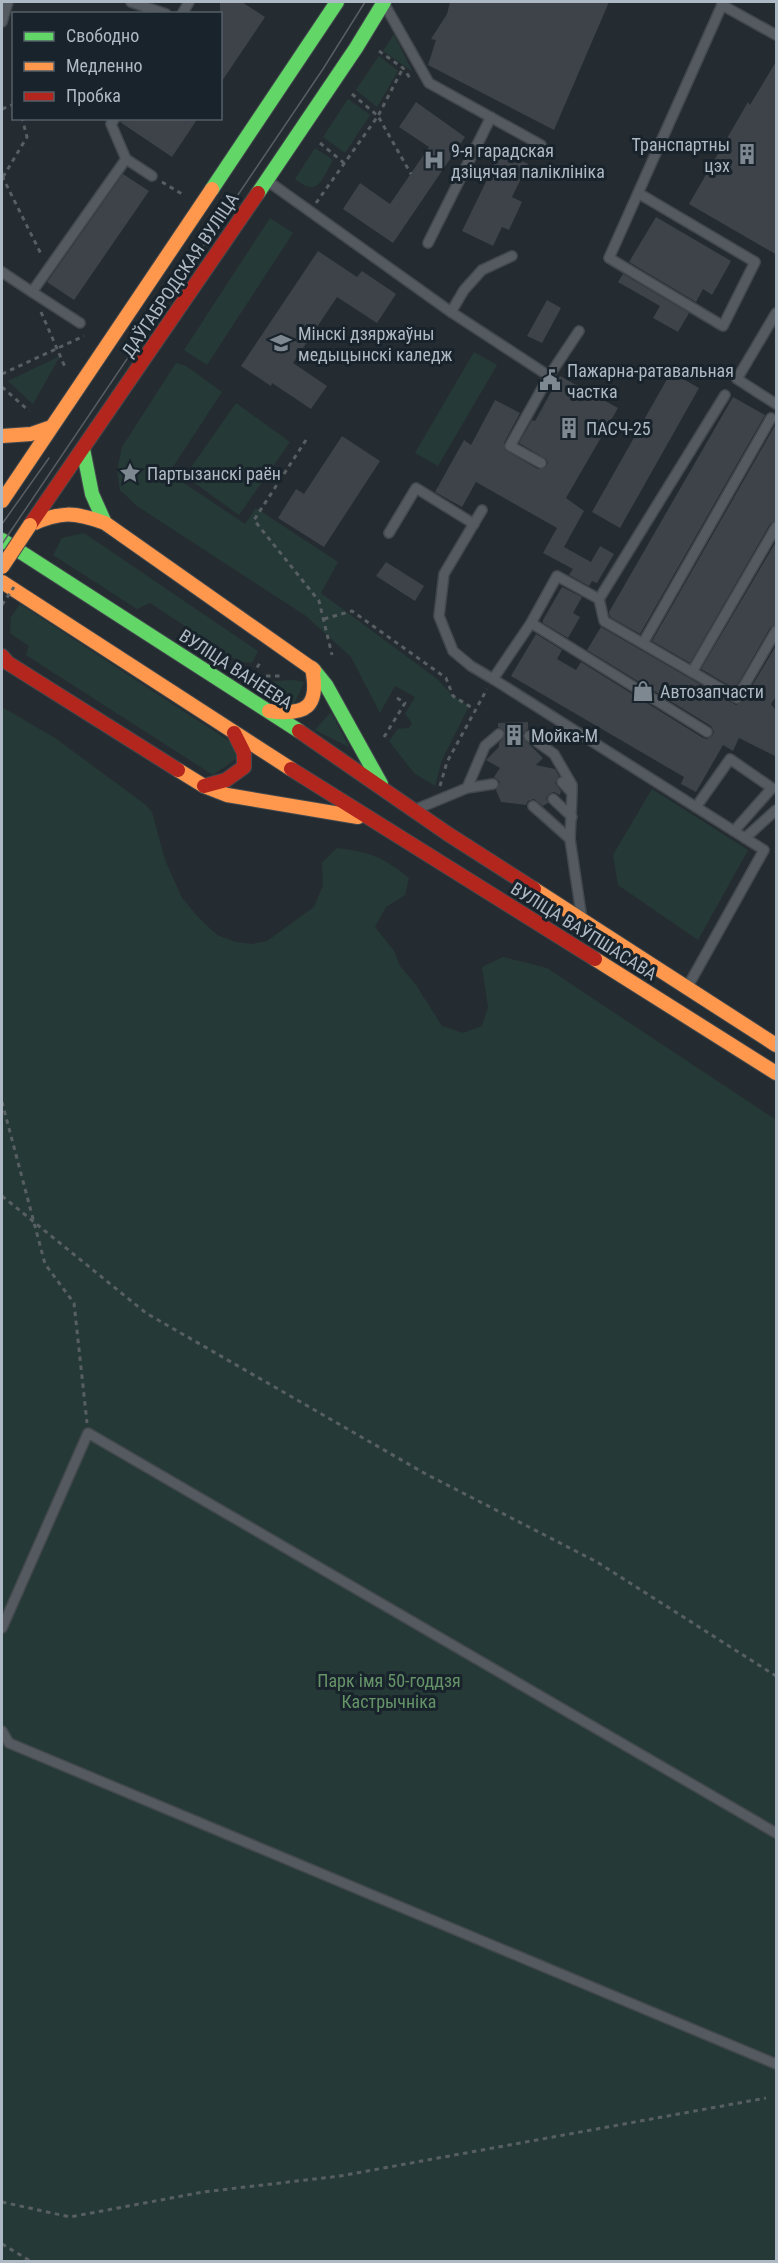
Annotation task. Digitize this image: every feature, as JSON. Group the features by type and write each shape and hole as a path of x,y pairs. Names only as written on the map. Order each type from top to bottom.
{"main road":[{"name":"ДАЎГАБРОДСКАЯ ВУЛІЦА","path":"5,497 337,2"},
{"name":"ДАЎГАБРОДСКАЯ ВУЛІЦА","path":"2,567 267,181 384,2"},
{"path":"2,436 31,434 51,427"},
{"path":"83,448 92,494 105,523"},
{"path":"4,473 5,497"},
{"path":"30,525 54,514 73,512 105,523 312,668 326,685 385,791"},
{"name":"ВУЛІЦА ВАНЕЕВА","path":"2,540 269,711 448,834"},
{"path":"2,582 234,733 372,819"},
{"path":"4,660 204,786 227,795 372,819"},
{"path":"269,711 295,713 309,705 314,697 315,683 312,668"},
{"path":"204,786 218,784 229,779 244,767 243,748 234,733"},
{"name":"ВУЛІЦА ВАЎПШАСАВА","path":"372,819 681,998 777,1045"},
{"name":"ВУЛІЦА ВАЎПШАСАВА","path":"448,834 582,918 777,1073"}],"lane":[{"path":"2,22 8,2"},
{"path":"131,2 160,12"},
{"path":"384,2 429,83 541,145"},
{"path":"638,193 755,261 723,326 609,258 638,193 723,3 777,35"},
{"path":"428,243 491,117"},
{"path":"114,120 111,124 126,159 152,176"},
{"path":"32,292 126,159"},
{"path":"267,181 451,312 549,376"},
{"path":"451,312 464,290 482,270 512,256"},
{"path":"2,272 80,323"},
{"path":"777,314 737,379 777,404"},
{"path":"541,463 510,446 549,376 579,331"},
{"path":"725,395 599,599 604,621 737,698 777,631"},
{"path":"643,644 771,418"},
{"path":"389,533 416,488 474,524"},
{"path":"482,510 444,574 439,616 453,651 471,666 764,850 681,998"},
{"path":"692,672 777,527"},
{"path":"493,680 531,623 557,576 599,599"},
{"path":"531,623 707,732"},
{"path":"467,788 485,746 499,734"},
{"path":"529,736 554,754 572,785 570,839 582,918"},
{"path":"696,807 730,759 774,786 734,831"},
{"path":"562,782 572,793"},
{"path":"413,810 467,788 493,784"},
{"path":"553,800 572,817"},
{"path":"533,806 570,839"},
{"path":"745,838 777,810"},
{"path":"2,1628 88,1433 777,1833"},
{"path":"2,1731 9,1743 777,2064"}],"path":[{"path":"310,211 378,116 403,68"},
{"path":"348,90 378,116 411,174"},
{"path":"23,120 27,137 2,178 48,268"},
{"path":"316,140 344,163"},
{"path":"152,176 183,195"},
{"path":"32,292 66,369"},
{"path":"2,374 88,334"},
{"path":"2,387 35,416"},
{"path":"306,440 254,520 319,601 332,657"},
{"path":"324,619 352,611 446,678 453,696 474,709"},
{"path":"267,652 252,676 290,676"},
{"path":"437,796 447,762 474,709 493,680"},
{"path":"384,737 405,704 397,698"},
{"path":"2,1102 45,1264 74,1303 88,1433"},
{"path":"2,1196 146,1313 424,1473 597,1562 777,1676"},
{"path":"2,2202 70,2217 203,2192 340,2176 766,2098"},
{"path":"2,2244 32,2262"}],"green space":[{"path":"394,34 412,71 383,51"},
{"path":"379,56 398,71 377,107 356,90"},
{"path":"348,99 370,115 345,153 323,137"},
{"path":"315,148 333,160 322,180 314,187 309,187 295,179"},
{"path":"270,218 293,233 207,365 184,350"},
{"path":"474,352 497,365 438,466 415,453"},
{"path":"60,356 33,404 8,381"},
{"path":"176,363 186,366 222,392 169,473 245,524 256,508 338,562 321,593 437,679 453,696 469,706 442,760 435,786 414,773 389,741 398,729 409,728 412,723 405,714 415,697 395,686 380,713 351,657 306,616 137,506 120,490 117,470 122,447"},
{"path":"236,403 290,442 239,515 185,476"},
{"path":"84,533 258,651 252,663 239,662 150,603 137,609 53,555 62,538"},
{"path":"20,604 232,743 237,758 213,775 26,655 29,646 10,633 11,617"},
{"path":"292,680 304,682 293,707 256,690 261,682"},
{"name":"Парк імя 50-годдзя Кастрычніка","path":"2,707 55,738 146,805 152,812 165,860 182,898 217,935 236,942 252,944 267,941 314,907 323,885 322,863 337,848 359,851 383,860 409,878 405,895 386,907 375,927 394,951 400,966 416,985 442,1026 463,1033 482,1026 488,1007 482,967 503,957 547,968 776,1120 776,2261 2,2261"},
{"path":"331,712 349,747 315,730"},
{"path":"652,789 748,850 698,940 618,885 613,855"}],"building":[{"path":"220,2 242,2 265,17 222,81 222,12 220,12"},
{"path":"450,2 609,2 554,130 428,65 436,40 431,39 447,14"},
{"name":"Транспартны цэх","path":"777,60 777,255 689,204 748,102 750,105"},
{"name":"9-я гарадская дзіцячая паліклініка","path":"416,102 465,137 393,243 343,209 360,183 390,204 429,147 399,127"},
{"path":"121,120 197,120 172,157 120,122"},
{"path":"501,151 528,164 512,197 522,202 509,230 502,227 493,246 462,231"},
{"path":"123,174 149,191 74,300 47,282"},
{"path":"656,217 731,261 712,295 703,289 696,302 629,262"},
{"name":"Мінскі дзяржаўны медыцынскі каледж","path":"318,251 357,277 362,271 396,294 377,323 337,297 293,363 327,386 311,409 241,366"},
{"path":"623,274 689,313 678,332 653,318 660,306 618,282"},
{"path":"547,300 561,308 542,343 527,336"},
{"path":"671,372 699,388 620,528 592,512"},
{"path":"560,376 618,408 566,498 584,511 564,547 591,562 600,546 614,554 597,583 592,581 589,586 569,575 573,569 543,553 557,528 476,482 462,507 435,492 464,440 471,445 495,400 520,413 504,443 505,450 538,469 545,468 548,463 546,459 519,443 532,420 535,421"},
{"path":"733,397 765,415 640,634 610,617 609,612"},
{"path":"777,422 777,520 770,524 690,663 652,641"},
{"path":"342,436 380,461 324,547 278,518 296,489 304,494"},
{"path":"777,540 777,624 770,628 735,689 701,669"},
{"path":"386,562 424,586 415,601 376,576"},
{"path":"562,587 582,597 573,613 580,617 568,638 543,623"},
{"path":"601,627 736,705 743,701 777,644 777,695 771,704 777,712 777,757 739,738 733,751 723,745 696,792 681,784 684,777 511,676 536,634 562,650 557,659 576,670 581,662 703,738 707,739 712,736 714,732 711,726 587,650"},
{"path":"528,722 528,729 523,733 523,738 543,758 536,765 555,769 559,776 555,783 561,791 560,795 554,792 549,794 546,798 548,803 543,806 534,799 528,801 526,805 501,802 496,790 500,782 494,777 500,768 486,760 499,747 499,743 505,736 504,730 498,727 498,723"}],"tram line":[{"path":"2,544 323,69 365,2"},
{"path":"2,524 49,458"}],"traffic: fast":[{"path":"212,189 337,2"},
{"path":"258,193 356,48 384,2"},
{"path":"83,449 92,494 105,523"},
{"path":"2,540 299,731"},
{"path":"314,670 326,685 381,784"}],"traffic: slow":[{"path":"2,501 212,189"},
{"path":"2,436 31,434 51,427"},
{"path":"30,525 59,515 76,515 105,523 314,670"},
{"path":"2,567 30,525"},
{"path":"2,582 291,769"},
{"path":"269,711 292,712 307,706 314,692 312,668"},
{"path":"178,770 204,786 227,795 358,817"},
{"path":"534,889 776,1045"},
{"path":"595,959 776,1073"}],"traffic: jam":[{"path":"30,525 258,193"},
{"path":"2,656 8,663 178,770"},
{"path":"299,731 448,834 534,889"},
{"path":"204,786 226,780 244,767 244,753 234,733"},
{"path":"291,769 595,959"}],"place":[{"name":"Транспартны цэх","path":"747,154"},
{"name":"9-я гарадская дзіцячая паліклініка","path":"434,160"},
{"name":"Мінскі дзяржаўны медыцынскі каледж","path":"281,343"},
{"name":"Пажарна-ратавальная частка","path":"550,380"},
{"name":"ПАСЧ-25","path":"569,428"},
{"name":"Партызанскі раён","path":"130,473"},
{"name":"Автозапчасти","path":"643,691"},
{"name":"Мойка-М","path":"514,735"}]}
